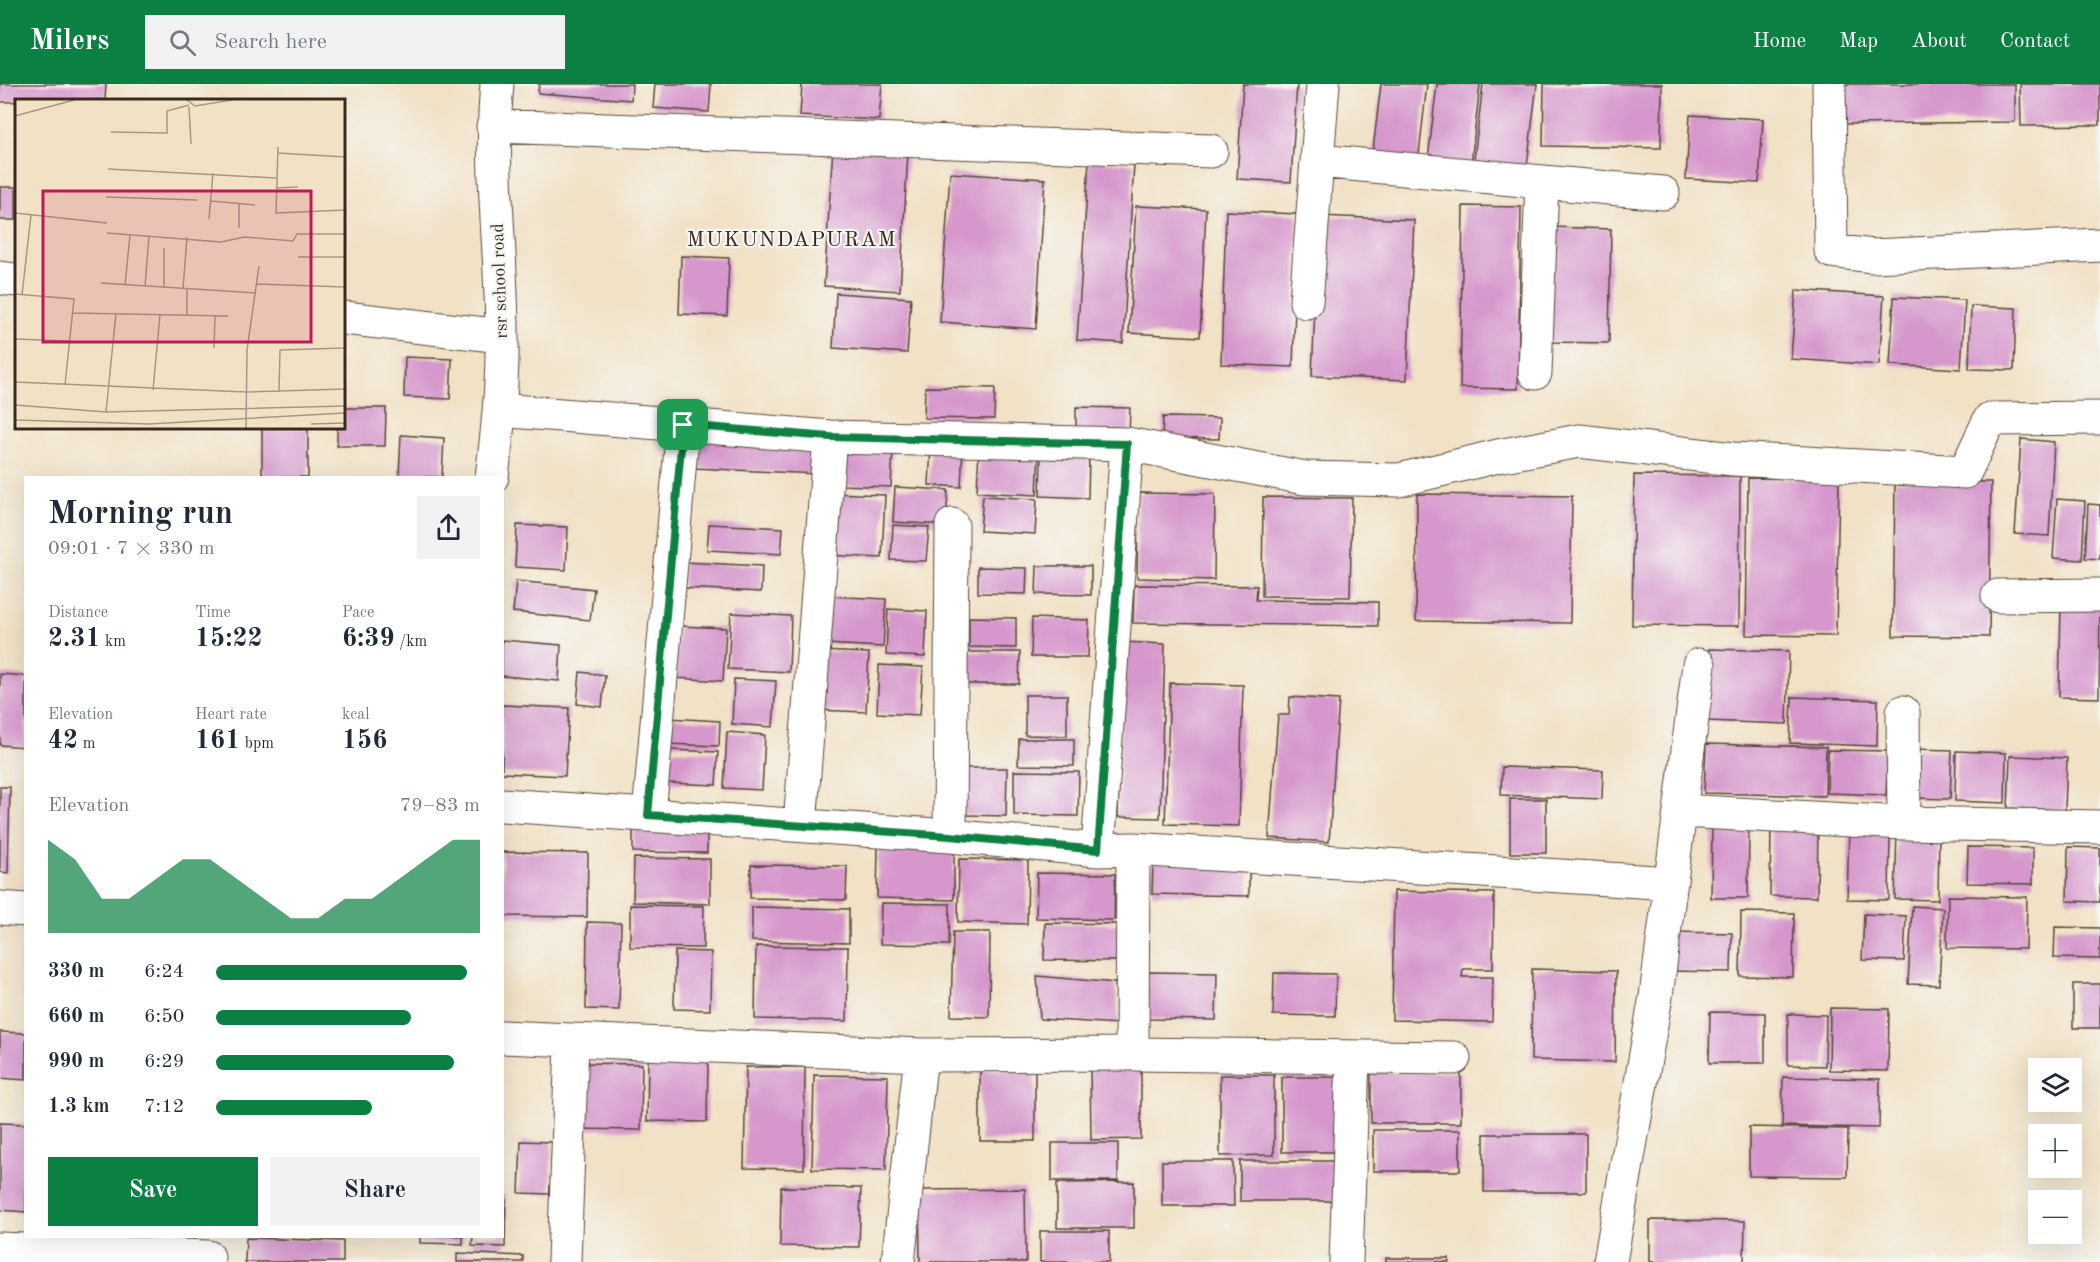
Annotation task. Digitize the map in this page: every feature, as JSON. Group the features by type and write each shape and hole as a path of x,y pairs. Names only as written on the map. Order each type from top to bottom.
{"street":[{"name":"rsr school road","path":"492,476 500,410 502,336 493,126 497,84"},
{"path":"1306,302 1323,84"},
{"path":"1829,84 1831,251 1873,255 2100,245"},
{"path":"493,126 1211,151"},
{"path":"1318,161 1663,193"},
{"path":"1535,373 1542,182"},
{"path":"0,278 15,280"},
{"path":"345,318 502,336"},
{"path":"500,410 830,437 1127,444 1305,478 1399,480 1498,456 1579,441 1732,459 1965,472 1990,419 2100,418"},
{"path":"648,815 683,425"},
{"path":"800,825 830,437"},
{"path":"1098,850 1127,444"},
{"path":"950,836 952,525"},
{"path":"1998,596 2100,596"},
{"path":"1610,1262 1640,1102 1681,812 1699,665"},
{"path":"1903,712 1904,823"},
{"path":"504,805 950,836 1098,850 1133,849 1671,883"},
{"path":"1681,812 1904,823 2100,827"},
{"path":"1132,1054 1133,849"},
{"path":"0,909 24,910"},
{"path":"504,1037 572,1042 921,1055 1132,1054 1454,1058"},
{"path":"564,1262 572,1042"},
{"path":"898,1262 921,1055"},
{"path":"1346,1262 1353,1058"},
{"path":"0,1249 209,1252"}],"building":[{"path":"0,84 106,84 105,99 15,99 15,102 0,102"},
{"path":"539,84 632,84 631,100 538,93"},
{"path":"655,84 711,84 709,112 653,108"},
{"path":"802,84 882,84 879,120 800,116"},
{"path":"1243,84 1297,84 1291,182 1237,179"},
{"path":"1381,84 1427,84 1418,163 1372,158"},
{"path":"1437,84 1480,84 1471,164 1428,159"},
{"path":"1483,84 1537,84 1526,174 1473,167"},
{"path":"1544,84 1662,84 1661,148 1543,146"},
{"path":"1845,84 2015,84 2015,122 1846,124"},
{"path":"2020,84 2100,84 2100,125 2021,126"},
{"path":"1690,115 1763,119 1759,183 1686,179"},
{"path":"833,147 908,152 900,291 824,286"},
{"path":"1089,161 1134,164 1123,343 1077,340"},
{"path":"950,173 1045,179 1036,329 940,322"},
{"path":"0,187 15,187 15,220 0,220"},
{"path":"1136,206 1206,209 1200,337 1129,333"},
{"path":"1463,206 1521,207 1518,389 1460,388"},
{"path":"1226,211 1298,214 1293,367 1221,364"},
{"path":"1319,216 1414,220 1407,380 1312,376"},
{"path":"1552,227 1611,229 1609,343 1550,342"},
{"path":"681,256 729,258 727,316 679,314"},
{"path":"1796,290 1884,296 1879,365 1791,359"},
{"path":"836,293 911,298 907,353 833,348"},
{"path":"1894,297 1965,300 1961,369 1890,365"},
{"path":"1971,306 2016,308 2014,370 1969,369"},
{"path":"405,357 452,359 450,399 404,397"},
{"path":"925,387 995,388 994,419 924,418"},
{"path":"1076,407 1130,408 1129,437 1076,436"},
{"path":"345,408 386,408 385,446 337,446 337,429 345,429"},
{"path":"1163,417 1220,418 1219,439 1162,438"},
{"path":"262,429 308,429 308,476 262,476"},
{"path":"696,430 820,436 818,474 694,468"},
{"path":"401,435 444,438 442,476 399,476"},
{"path":"2021,439 2054,442 2049,536 2015,534"},
{"path":"931,446 963,448 961,487 929,485"},
{"path":"842,447 893,450 891,487 840,485"},
{"path":"979,447 1039,450 1037,495 977,492"},
{"path":"1041,454 1089,455 1088,498 1040,496"},
{"path":"1634,475 1740,476 1739,626 1632,625"},
{"path":"1748,478 1839,479 1836,636 1746,635"},
{"path":"1895,481 1991,482 1989,637 1893,636"},
{"path":"895,487 948,490 946,525 893,522"},
{"path":"830,493 885,495 882,558 826,555"},
{"path":"1138,493 1215,494 1214,580 1137,578"},
{"path":"1417,494 1572,496 1570,623 1416,621"},
{"path":"983,496 1037,499 1035,534 980,531"},
{"path":"1263,497 1352,498 1350,597 1262,596"},
{"path":"2057,499 2085,501 2082,560 2053,558"},
{"path":"2088,504 2100,505 2100,559 2085,558"},
{"path":"709,524 783,528 781,554 707,550"},
{"path":"517,525 568,527 566,570 515,567"},
{"path":"893,525 929,527 926,561 891,560"},
{"path":"684,562 762,566 761,592 683,588"},
{"path":"1037,566 1091,566 1091,595 1036,594"},
{"path":"978,567 1027,568 1026,594 978,593"},
{"path":"516,581 594,589 590,620 513,612"},
{"path":"1134,585 1257,586 1256,600 1378,602 1378,626 1133,623"},
{"path":"826,596 886,599 883,647 824,644"},
{"path":"2061,605 2100,605 2099,698 2059,697"},
{"path":"888,609 927,611 925,657 886,655"},
{"path":"731,613 791,616 789,672 728,669"},
{"path":"969,617 1016,618 1016,648 969,647"},
{"path":"1032,618 1089,620 1088,657 1031,657"},
{"path":"678,626 726,628 723,681 675,678"},
{"path":"504,640 561,645 559,681 504,676"},
{"path":"1123,642 1165,644 1160,818 1118,817"},
{"path":"1709,649 1789,651 1787,724 1707,721"},
{"path":"819,651 869,653 866,712 815,710"},
{"path":"964,652 1020,652 1019,684 963,684"},
{"path":"879,665 923,667 920,715 877,713"},
{"path":"580,672 605,675 602,707 577,704"},
{"path":"0,674 24,676 24,747 0,745"},
{"path":"734,679 776,681 773,727 732,724"},
{"path":"1170,683 1243,685 1239,826 1165,824"},
{"path":"1025,695 1067,695 1067,736 1025,735"},
{"path":"1290,697 1339,700 1329,842 1269,838 1278,715 1289,715"},
{"path":"1792,697 1878,700 1877,746 1790,743"},
{"path":"504,705 569,708 565,776 504,773"},
{"path":"668,718 720,721 719,746 666,744"},
{"path":"727,732 765,735 762,790 724,788"},
{"path":"1019,739 1074,739 1074,766 1018,765"},
{"path":"1706,744 1826,747 1825,796 1704,793"},
{"path":"1912,749 1952,750 1950,799 1910,798"},
{"path":"670,750 718,752 716,785 667,783"},
{"path":"1828,750 1888,751 1886,795 1827,793"},
{"path":"1956,751 2006,753 2005,803 1955,801"},
{"path":"2010,756 2067,758 2065,810 2008,808"},
{"path":"1502,767 1603,770 1602,799 1501,795"},
{"path":"964,768 1007,768 1006,816 964,815"},
{"path":"1014,771 1079,772 1078,816 1014,815"},
{"path":"0,787 10,787 8,873 0,872"},
{"path":"1510,799 1546,799 1546,853 1510,853"},
{"path":"633,825 707,826 707,853 633,852"},
{"path":"1771,825 1818,826 1817,897 1770,896"},
{"path":"1712,829 1749,829 1748,898 1711,898"},
{"path":"1849,830 1890,830 1889,900 1847,899"},
{"path":"1897,830 1939,831 1938,900 1895,899"},
{"path":"878,843 954,844 954,900 877,898"},
{"path":"1968,847 2033,848 2033,884 1967,883"},
{"path":"2068,847 2100,848 2100,902 2067,901"},
{"path":"504,852 588,853 587,917 504,916"},
{"path":"634,858 710,859 710,904 633,902"},
{"path":"959,859 1028,860 1027,924 958,922"},
{"path":"1153,862 1249,864 1249,896 1152,894"},
{"path":"751,865 847,866 846,900 750,898"},
{"path":"1037,873 1115,874 1114,920 1036,918"},
{"path":"1394,891 1494,893 1493,969 1463,969 1462,977 1493,977 1492,1022 1392,1020"},
{"path":"1948,896 2027,897 2026,949 1947,948"},
{"path":"881,903 950,904 949,945 880,944"},
{"path":"630,905 704,906 703,948 630,947"},
{"path":"1912,906 1943,908 1939,985 1908,984"},
{"path":"752,907 849,909 849,943 752,941"},
{"path":"1741,912 1794,913 1793,977 1740,976"},
{"path":"1864,914 1906,916 1904,961 1862,960"},
{"path":"587,922 621,923 619,1010 586,1009"},
{"path":"1045,923 1122,924 1121,961 1044,960"},
{"path":"2055,927 2100,928 2100,959 2054,958"},
{"path":"953,932 990,932 989,1017 951,1016"},
{"path":"1667,932 1732,933 1731,972 1667,971"},
{"path":"756,946 848,947 847,1021 755,1019"},
{"path":"675,951 711,952 710,1010 674,1009"},
{"path":"1532,969 1616,971 1615,1062 1531,1060"},
{"path":"1147,972 1217,973 1216,1020 1147,1019"},
{"path":"1274,973 1336,974 1335,1016 1273,1015"},
{"path":"1037,976 1115,983 1119,1024 1040,1019"},
{"path":"2073,984 2100,984 2100,1028 2073,1028"},
{"path":"1830,1008 1889,1009 1888,1071 1829,1070"},
{"path":"1710,1012 1765,1013 1765,1063 1709,1063"},
{"path":"1788,1014 1826,1015 1825,1066 1788,1065"},
{"path":"0,1032 24,1033 24,1080 0,1078"},
{"path":"648,1059 708,1060 707,1122 647,1121"},
{"path":"573,1063 642,1064 641,1130 572,1129"},
{"path":"746,1067 805,1067 804,1169 744,1168"},
{"path":"1090,1067 1141,1067 1141,1139 1091,1140"},
{"path":"980,1070 1035,1070 1035,1141 980,1141"},
{"path":"1371,1072 1461,1072 1461,1123 1371,1123"},
{"path":"814,1075 888,1076 886,1170 812,1169"},
{"path":"1220,1075 1274,1075 1274,1155 1220,1156"},
{"path":"1282,1077 1345,1077 1345,1152 1282,1152"},
{"path":"1783,1077 1880,1079 1879,1128 1782,1126"},
{"path":"0,1123 24,1124 24,1212 0,1210"},
{"path":"1749,1127 1848,1129 1847,1177 1749,1176"},
{"path":"1373,1130 1460,1130 1460,1171 1373,1171"},
{"path":"1484,1134 1586,1134 1586,1192 1484,1192"},
{"path":"521,1141 552,1142 550,1194 519,1193"},
{"path":"1052,1143 1118,1143 1118,1181 1052,1181"},
{"path":"1162,1161 1233,1161 1234,1206 1162,1206"},
{"path":"1240,1161 1345,1161 1345,1201 1240,1201"},
{"path":"1134,1182 1134,1228 1057,1228 1057,1183"},
{"path":"781,1187 861,1188 859,1247 780,1246"},
{"path":"1025,1189 1026,1262 920,1262 919,1190"},
{"path":"504,1195 506,1195 505,1247 472,1246 473,1238 504,1238"},
{"path":"1650,1220 1745,1221 1744,1262 1650,1262"},
{"path":"1040,1231 1109,1231 1109,1262 1040,1262"},
{"path":"246,1238 343,1241 343,1262 245,1262"},
{"path":"420,1238 463,1238 463,1244 420,1243"},
{"path":"457,1253 523,1256 523,1262 457,1262"},
{"path":"1386,1258 1449,1258 1449,1262 1386,1262"}],"district":[{"name":"MUKUNDAPURAM","path":"792,239"}],"route":[{"path":"683,425 830,437 1127,444 1098,850 950,836 648,815 683,425"}]}
